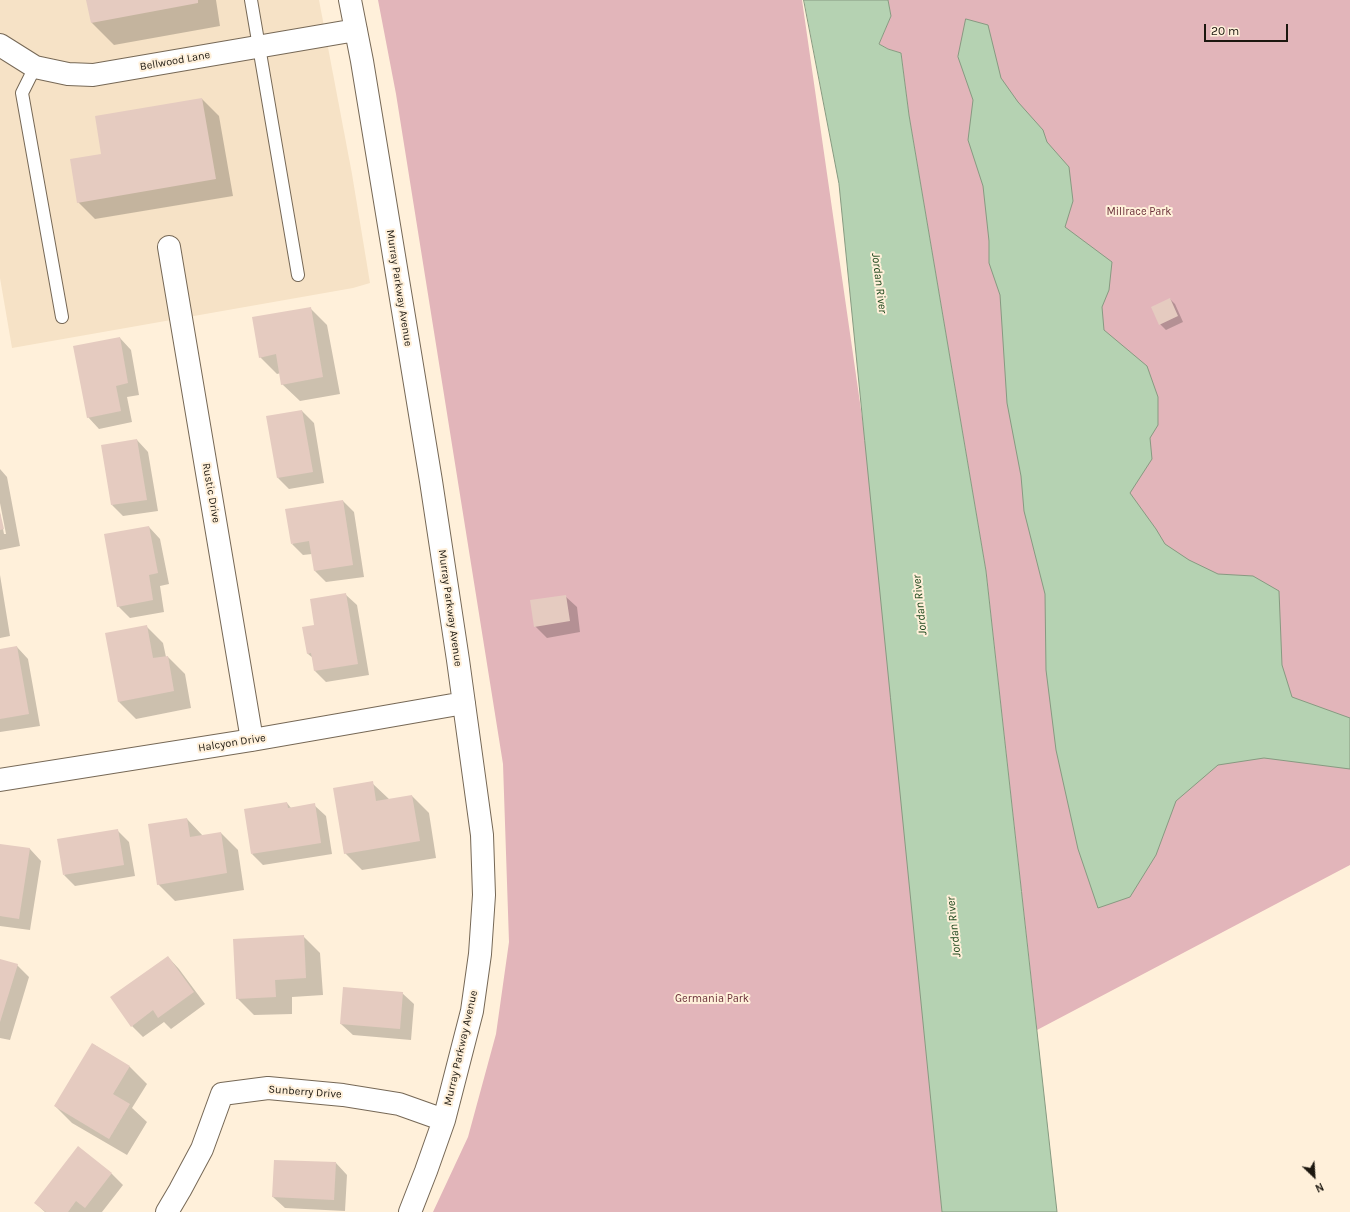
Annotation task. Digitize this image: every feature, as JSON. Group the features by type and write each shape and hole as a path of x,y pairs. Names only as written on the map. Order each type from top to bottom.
{"street":[{"name":"Murray Parkway Avenue","path":"350,0 430,473 482,835 484,895 480,954 472,1011 444,1120 410,1212"},
{"name":"Bellwood Lane","path":"0,45 35,67 68,74 93,74 356,30"},
{"name":"Rustic Drive","path":"169,247 252,740"},
{"name":"Halcyon Drive","path":"0,780 252,740 464,703"},
{"name":"Sunberry Drive","path":"167,1212 202,1150 222,1094 268,1088 343,1094 399,1104 444,1120"}],"lane":[{"path":"251,0 298,275"},
{"path":"35,67 22,93 62,317"}],"shaded area":[{"path":"0,0 319,0 352,174 370,283 353,288 12,348 0,278"}],"green space":[{"name":"Germania Park","path":"378,0 802,0 894,639 919,965 942,1212 433,1212 468,1137 496,1034 509,942 503,764 396,94"},
{"name":"Millrace Park","path":"888,0 1350,0 1350,865 1037,1030 986,571 909,115 901,53 888,49 879,44 891,16"}],"water":[{"name":"Jordan River","path":"804,0 888,0 891,16 879,44 888,49 901,53 909,115 986,571 1057,1212 942,1212 839,184"},
{"path":"966,19 988,25 1001,78 1018,102 1043,130 1047,142 1069,167 1073,201 1065,227 1112,262 1109,290 1102,307 1104,330 1147,366 1158,397 1158,425 1150,438 1152,459 1130,493 1165,544 1189,560 1218,574 1253,576 1279,591 1282,665 1292,697 1350,718 1350,769 1264,758 1218,765 1176,801 1156,855 1130,897 1098,908 1078,849 1056,750 1046,670 1045,594 1024,511 1021,476 1007,403 1000,295 989,263 989,241 983,186 968,140 973,100 958,57"}],"building":[{"path":"86,0 198,0 198,3 91,23"},
{"path":"202,98 216,179 77,203 70,159 101,154 95,116"},
{"path":"1170,298 1178,316 1159,325 1151,307"},
{"path":"311,307 323,377 281,385 276,354 259,358 252,317"},
{"path":"120,337 128,383 116,386 121,411 87,418 73,346"},
{"path":"302,410 313,472 277,478 266,416"},
{"path":"137,439 147,500 111,505 101,445"},
{"path":"343,500 353,565 314,571 309,541 291,544 285,509"},
{"path":"0,512 4,529 0,530"},
{"path":"149,526 158,573 149,575 153,600 117,607 104,534"},
{"path":"346,593 358,664 314,671 311,653 307,654 302,627 314,625 310,599"},
{"path":"566,595 570,621 534,627 530,600"},
{"path":"147,625 153,658 168,656 174,691 118,702 105,633"},
{"path":"17,646 29,714 0,719 0,649"},
{"path":"373,781 376,801 412,795 420,841 344,854 333,788"},
{"path":"287,802 288,808 315,803 321,843 251,854 244,809"},
{"path":"187,818 190,837 221,832 227,873 157,885 148,824"},
{"path":"118,829 124,865 63,875 57,839"},
{"path":"0,844 30,848 19,919 0,916"},
{"path":"304,935 306,978 275,980 276,997 236,999 233,939"},
{"path":"168,956 194,992 158,1018 153,1010 131,1027 110,997"},
{"path":"0,959 18,964 0,1022"},
{"path":"343,987 403,992 400,1029 340,1024"},
{"path":"92,1043 130,1066 113,1094 130,1104 109,1139 54,1106"},
{"path":"78,1146 112,1173 85,1208 76,1201 68,1212 46,1212 34,1203"},
{"path":"274,1160 336,1162 334,1200 272,1197"}]}
